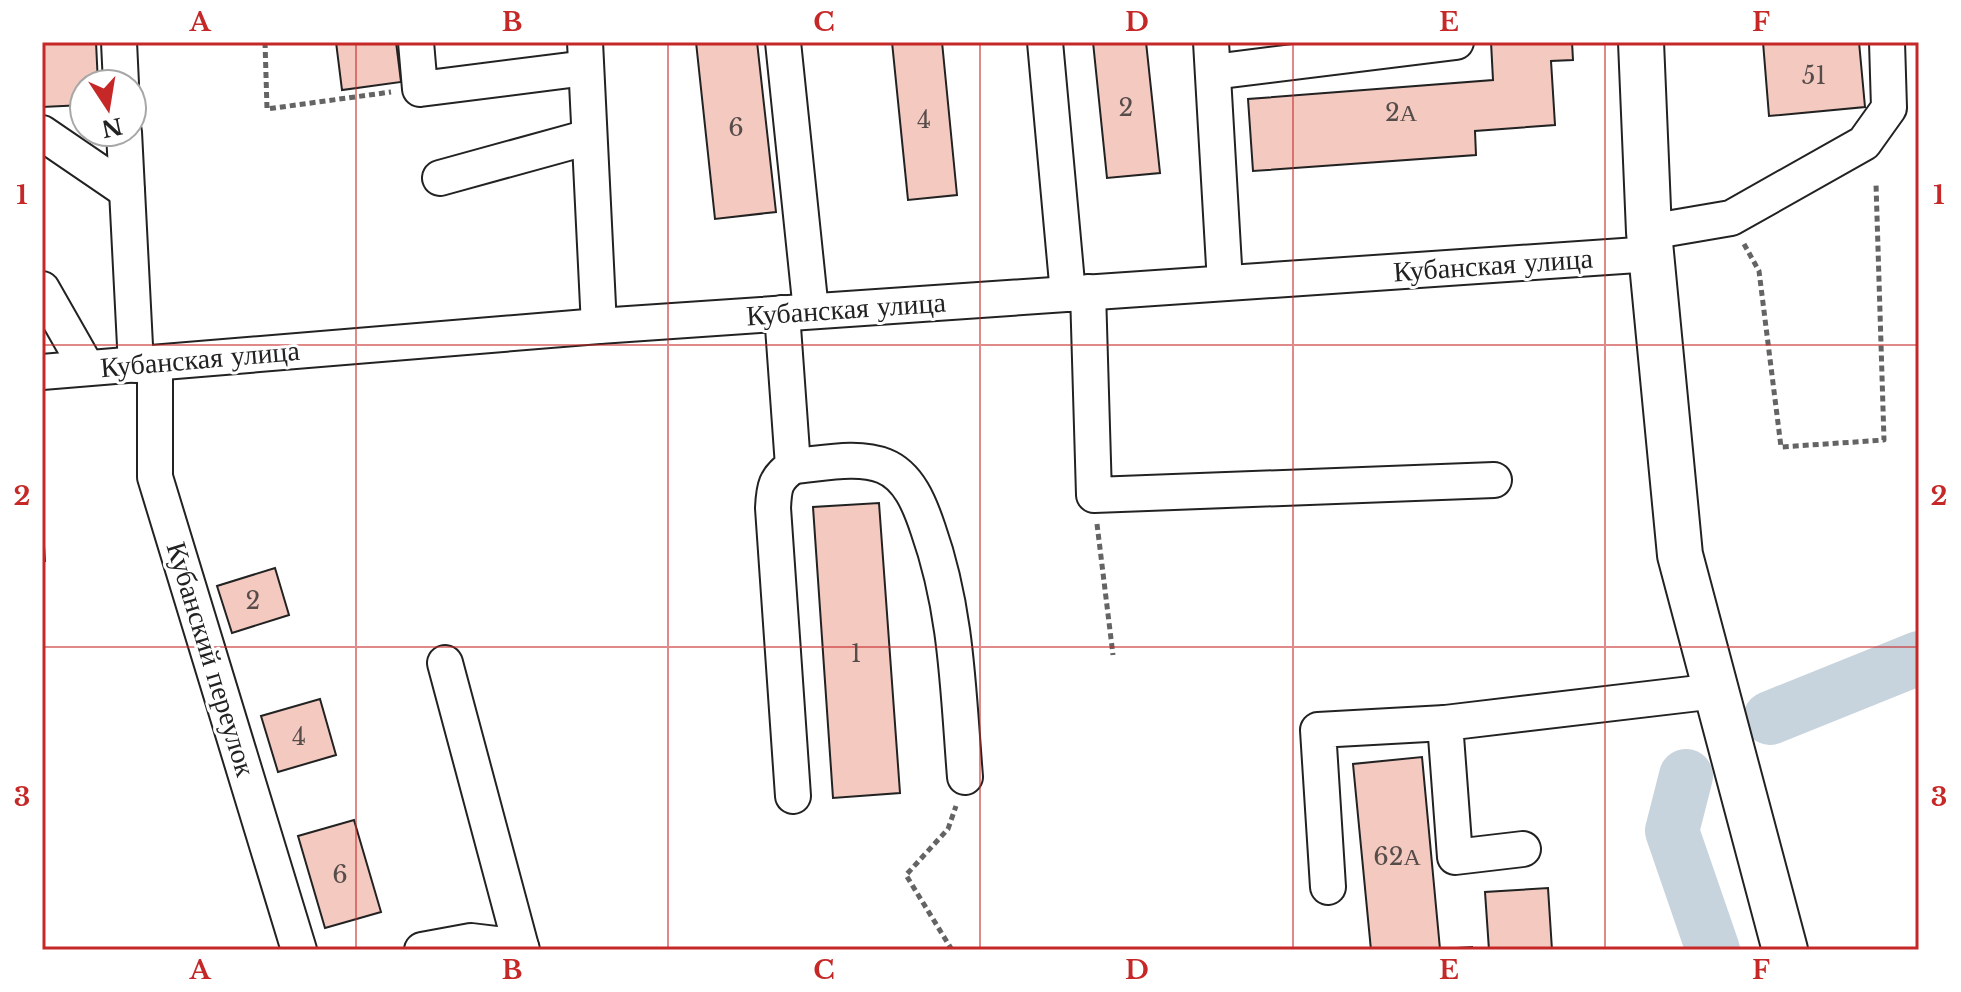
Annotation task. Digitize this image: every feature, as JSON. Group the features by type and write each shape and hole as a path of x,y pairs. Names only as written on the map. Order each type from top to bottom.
{"main road":[{"path":"1641,42 1650,243 1680,555 1785,950"}],"street":[{"path":"119,42 120,68"},
{"path":"416,42 420,89 585,55 599,326"},
{"path":"783,42 796,312 793,466"},
{"path":"1045,42 1078,293 1094,495 1494,480"},
{"path":"1225,283 1212,57 1456,42"},
{"name":"Кубанская улица","path":"42,372 599,326 1225,283 1650,243 1731,218 1864,143 1889,108 1887,42"},
{"path":"42,133 127,191"},
{"path":"440,178 589,137"},
{"name":"Кубанский переулок","path":"125,148 155,477 299,950"},
{"path":"42,289 87,368"},
{"path":"793,796 773,508 774,487 783,473 793,466 866,460 900,476 914,494 934,545 946,591 955,643 965,777"},
{"path":"422,950 471,941 522,949 445,663"},
{"path":"1328,887 1318,730 1445,723 1716,691"},
{"path":"1445,723 1455,857 1523,849"}],"path":[{"path":"265,42 267,109 420,89"},
{"path":"1731,218 1759,271 1781,447 1884,440 1876,184"},
{"path":"1094,495 1113,655"},
{"path":"952,950 906,875 948,829 965,777"}],"building":[{"path":"42,42 96,42 97,68 68,68 68,106 42,107"},
{"path":"336,42 396,42 401,82 342,90"},
{"path":"696,42 757,42 776,212 715,219"},
{"path":"892,42 942,42 957,195 908,200"},
{"path":"1093,42 1146,42 1160,173 1107,178"},
{"path":"1491,42 1572,42 1573,60 1551,61 1555,125 1475,131 1476,155 1253,171 1248,99 1493,80"},
{"path":"1763,42 1859,42 1865,107 1769,116"},
{"path":"879,503 900,793 833,798 813,507"},
{"path":"42,516 45,561 42,561"},
{"path":"275,568 289,615 232,633 217,586"},
{"path":"320,699 336,755 278,772 261,716"},
{"path":"1422,757 1440,949 1472,947 1472,950 1371,950 1353,764"},
{"path":"354,820 381,912 325,928 298,836"},
{"path":"1548,888 1552,950 1489,950 1485,892"}],"waterway":[{"path":"1770,718 1919,658"},
{"path":"1686,776 1672,831 1713,950"}]}
